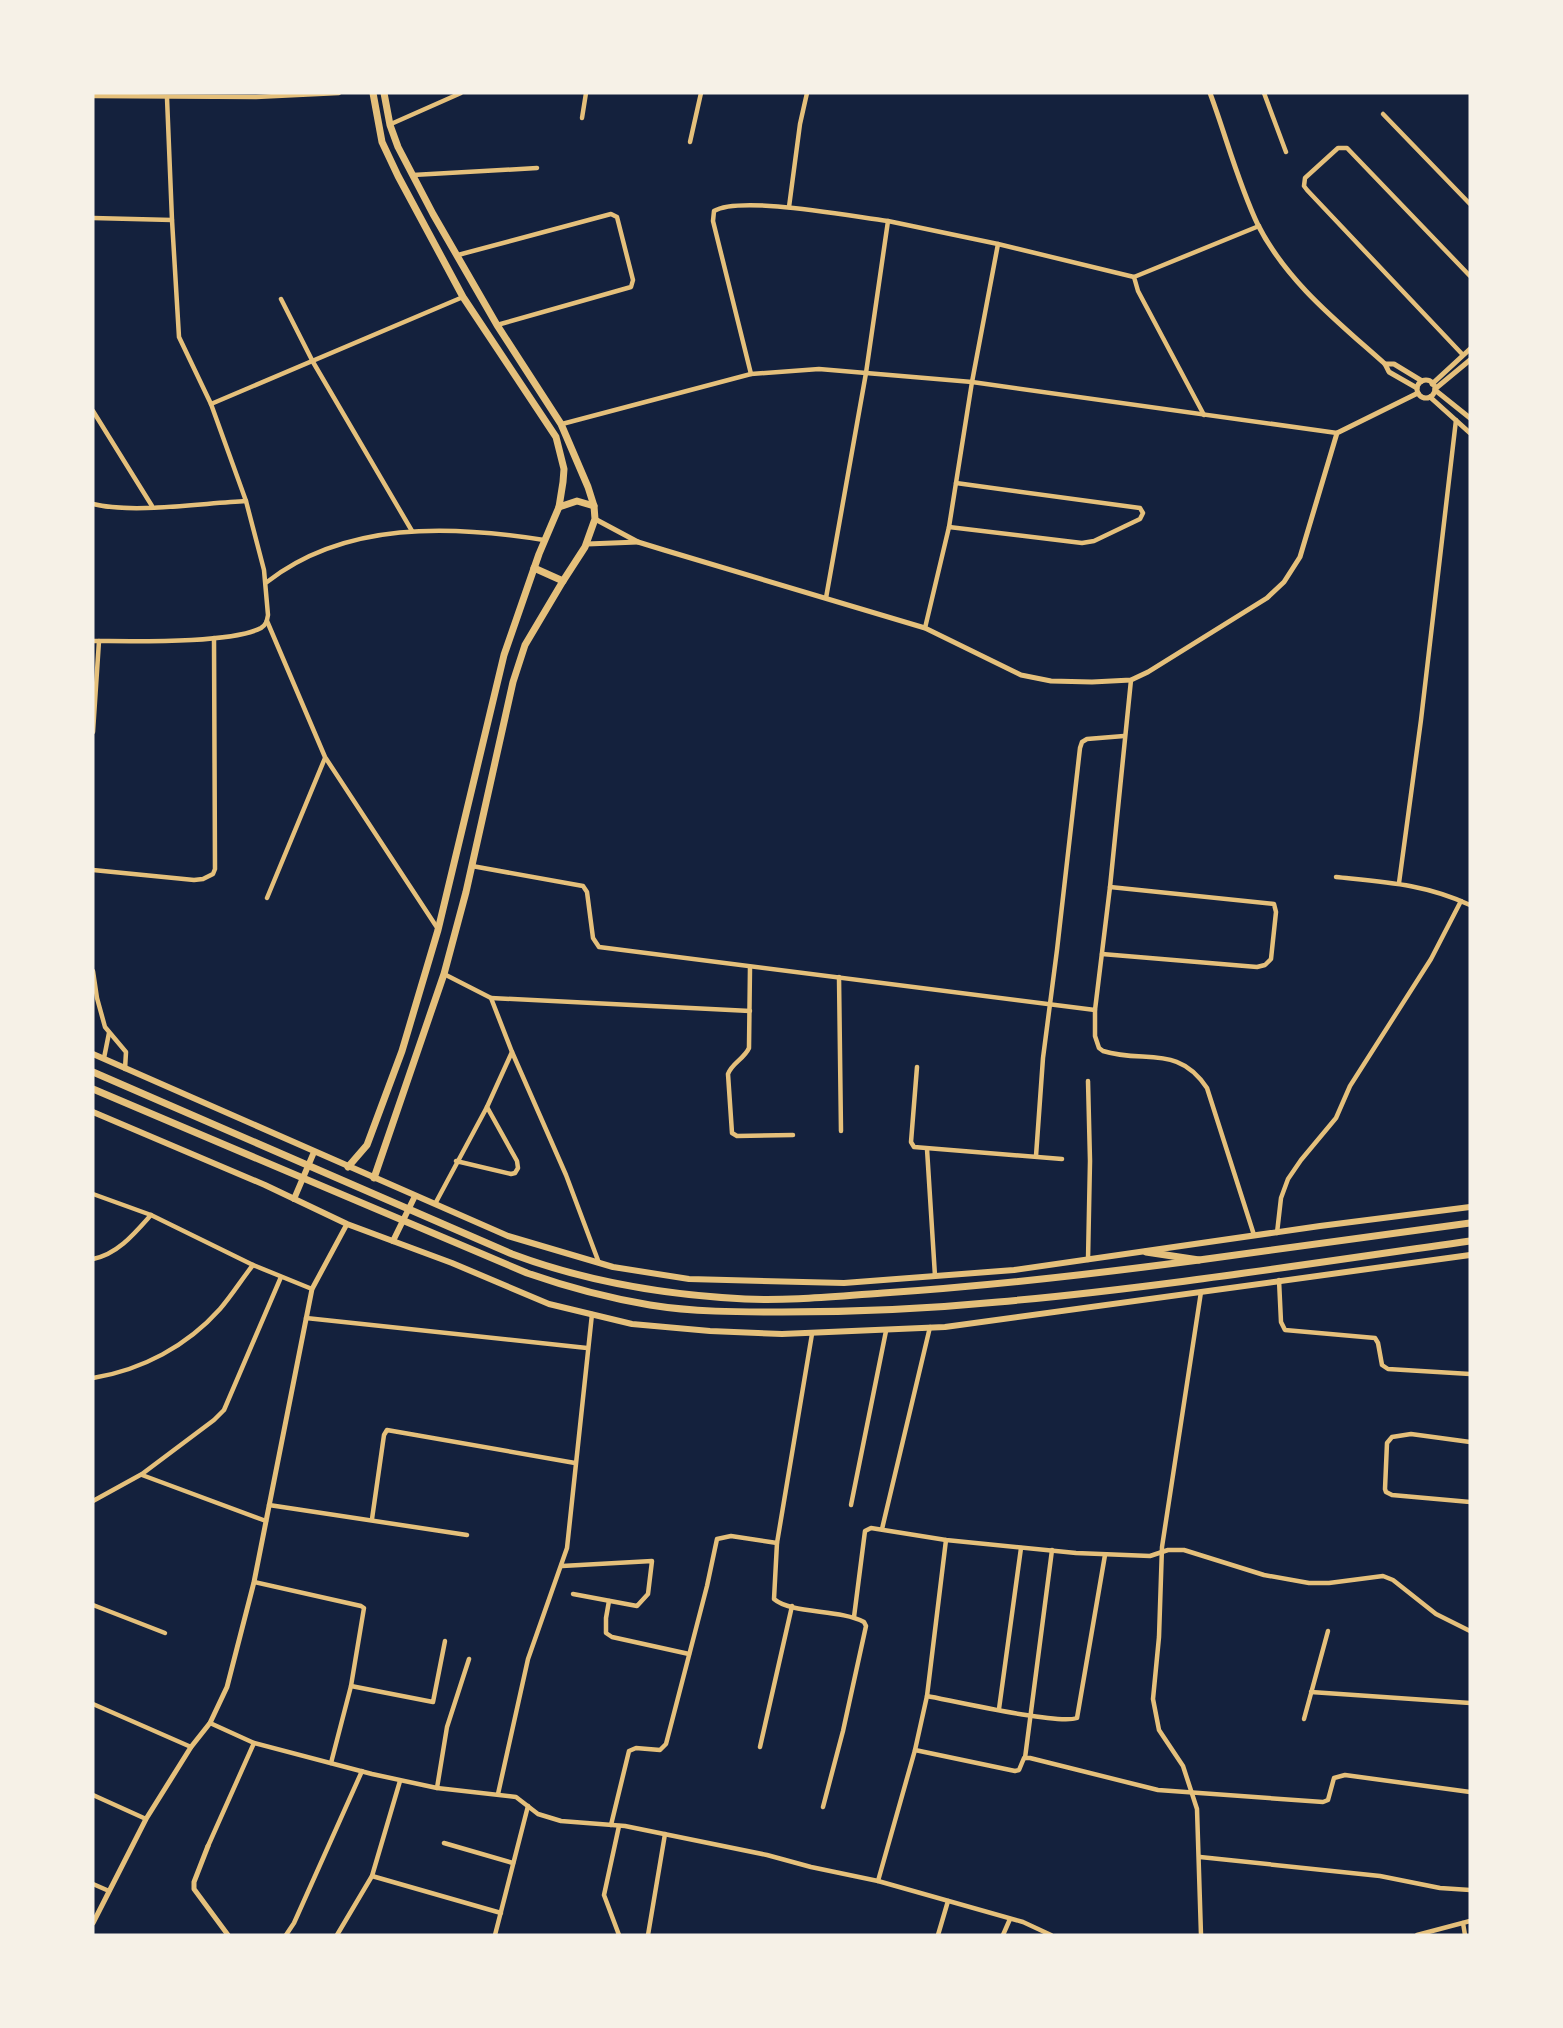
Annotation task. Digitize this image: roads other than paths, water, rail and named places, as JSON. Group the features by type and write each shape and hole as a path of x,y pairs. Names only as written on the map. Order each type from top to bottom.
{"highway":[{"path":"348,1167 367,1145 402,1051 439,930 504,654 544,540 559,507 564,469 556,437 463,297 382,142 373,93"},
{"path":"374,1178 444,974 472,866 513,682 526,645 587,544 595,519 588,487 561,424 497,325 412,175 390,124 384,93"},
{"path":"559,507 577,501 594,506"},
{"path":"534,568 563,581"},
{"path":"93,1072 512,1254 600,1280 671,1293 747,1299 817,1298 1021,1283 1470,1223"},
{"path":"93,1089 527,1273 563,1285 651,1305 687,1309 724,1312 839,1312 951,1307 1083,1295 1470,1241"},
{"path":"1146,1252 1199,1260"}],"main road":[{"path":"93,1054 508,1236 599,1263 689,1279 845,1283 1014,1270 1470,1207"},
{"path":"93,1112 347,1224 452,1263 549,1304 632,1324 782,1334 886,1331 1470,1255"},
{"path":"294,1199 314,1152"},
{"path":"393,1241 415,1196"}],"street":[{"path":"93,96 167,98 340,93"},
{"path":"390,124 461,93"},
{"path":"582,118 586,93"},
{"path":"690,142 701,93"},
{"path":"789,207 807,93"},
{"path":"1210,93 1259,226 1285,267 1311,298 1385,364 1389,372 1423,398 1430,397 1470,433"},
{"path":"1264,93 1286,152"},
{"path":"167,98 179,337 211,404 246,501 266,582 267,621 325,757 439,930"},
{"path":"1383,114 1470,204"},
{"path":"1463,355 1307,190 1304,186 1305,178 1338,148 1347,148 1470,276"},
{"path":"412,175 537,168"},
{"path":"751,374 712,215 717,209 729,205 789,207 888,222 998,244 1134,277 1259,226"},
{"path":"458,255 611,214 617,217 633,280 631,287 497,325"},
{"path":"93,218 172,220"},
{"path":"826,598 866,373 888,222"},
{"path":"925,628 949,527 998,244"},
{"path":"1134,277 1138,291 1204,415"},
{"path":"211,404 463,297"},
{"path":"281,299 313,362 412,531"},
{"path":"1430,397 1434,387 1470,349"},
{"path":"1434,387 1470,360"},
{"path":"1385,364 1394,364 1434,387 1470,418"},
{"path":"561,424 751,374 819,369 972,382 1337,433 1417,391 1422,381"},
{"path":"93,411 153,506"},
{"path":"1399,883 1456,420"},
{"path":"595,519 638,542 925,628 1010,670 1035,678 1092,682 1131,680 1237,618 1267,598 1284,582 1300,557 1337,433"},
{"path":"949,527 1082,543 1094,541 1140,519 1143,513 1140,508 956,483"},
{"path":"93,504 111,507 246,501"},
{"path":"266,582 289,565 312,554 347,542 412,531 498,533 544,540"},
{"path":"587,544 638,542"},
{"path":"93,732 96,641 214,638 248,633 261,628 267,621"},
{"path":"93,870 194,880 213,874 214,638"},
{"path":"1131,680 1095,1010 1095,1036 1099,1048 1104,1051 1172,1060 1188,1066 1201,1079 1255,1236"},
{"path":"1036,1156 1049,1004 1080,744 1087,739 1125,736"},
{"path":"267,898 325,757"},
{"path":"472,866 583,886 587,892 593,938 599,947 1095,1010"},
{"path":"1336,877 1399,883 1436,891 1470,905"},
{"path":"1102,954 1257,967 1265,965 1271,959 1276,912 1274,904 1110,887"},
{"path":"1278,1233 1282,1198 1288,1180 1336,1118 1350,1086 1431,959 1461,901"},
{"path":"750,967 749,1048 728,1074 732,1133 737,1136 793,1135"},
{"path":"93,971 97,998 109,1034 126,1052 125,1069"},
{"path":"444,974 491,998 750,1011"},
{"path":"839,977 841,1131"},
{"path":"491,998 566,1175 599,1263"},
{"path":"103,1059 109,1034"},
{"path":"435,1204 487,1107 512,1052"},
{"path":"917,1067 911,1142 914,1147 1062,1159"},
{"path":"1088,1081 1088,1260"},
{"path":"457,1161 511,1174 517,1171 517,1161 487,1107"},
{"path":"927,1149 935,1276"},
{"path":"93,1194 151,1215 253,1265 312,1289"},
{"path":"93,1259 108,1254 129,1240 151,1215"},
{"path":"93,1923 146,1819 191,1747 210,1723 228,1687 254,1582 312,1289 347,1224"},
{"path":"93,1378 151,1361 184,1341 220,1309 253,1265"},
{"path":"93,1501 142,1475 224,1410 281,1277"},
{"path":"1279,1280 1281,1322 1285,1329 1375,1338 1382,1366 1388,1369 1470,1374"},
{"path":"1200,1292 1162,1554 1159,1637 1153,1686 1154,1712 1159,1730 1183,1766 1198,1817 1201,1935"},
{"path":"498,1794 528,1659 562,1566 568,1538 592,1314"},
{"path":"305,1318 587,1348"},
{"path":"882,1529 930,1327"},
{"path":"851,1505 886,1331"},
{"path":"812,1334 777,1543 774,1600 777,1603 854,1616 866,1626 823,1807"},
{"path":"372,1520 384,1435 387,1430 575,1463"},
{"path":"1470,1442 1411,1434 1392,1437 1387,1443 1385,1489 1392,1495 1470,1502"},
{"path":"142,1475 266,1521"},
{"path":"269,1505 467,1535"},
{"path":"854,1616 865,1529 882,1529 946,1540 1105,1555 1150,1556 1173,1549 1184,1550 1264,1575 1309,1583 1383,1576 1393,1580 1436,1614 1470,1631"},
{"path":"611,1825 629,1751 636,1748 660,1750 666,1744 717,1539 731,1536 777,1543"},
{"path":"878,1881 915,1750 926,1696 946,1540"},
{"path":"999,1709 1021,1548"},
{"path":"915,1750 1020,1770 1024,1758 1052,1550"},
{"path":"926,1696 1068,1720 1078,1715 1105,1555"},
{"path":"562,1566 652,1561 648,1594 637,1606 573,1594"},
{"path":"254,1582 362,1606 364,1612 351,1686 331,1763"},
{"path":"610,1601 606,1633 612,1637 689,1654"},
{"path":"93,1605 165,1633"},
{"path":"760,1746 792,1606"},
{"path":"1304,1719 1328,1631"},
{"path":"351,1686 433,1702 445,1641"},
{"path":"437,1788 447,1727 469,1659"},
{"path":"1311,1692 1470,1703"},
{"path":"93,1704 191,1747"},
{"path":"210,1723 254,1743 400,1781 516,1797 538,1814 561,1821 611,1825 665,1834 878,1881 1030,1924 1051,1935"},
{"path":"228,1935 194,1889 194,1882 254,1743"},
{"path":"1024,1758 1153,1789 1193,1793 1323,1802 1328,1800 1334,1778 1345,1775 1470,1792"},
{"path":"286,1935 294,1923 362,1771"},
{"path":"337,1935 372,1875 400,1781"},
{"path":"93,1795 146,1819"},
{"path":"495,1935 528,1806"},
{"path":"619,1826 604,1895 619,1935"},
{"path":"648,1935 665,1834"},
{"path":"444,1843 513,1863"},
{"path":"1200,1857 1380,1876 1431,1887 1470,1890"},
{"path":"372,1875 500,1913"},
{"path":"93,1884 109,1891"},
{"path":"938,1935 948,1901"},
{"path":"1003,1935 1010,1919"},
{"path":"1417,1935 1470,1921"},
{"path":"1463,1923 1465,1935"}]}
